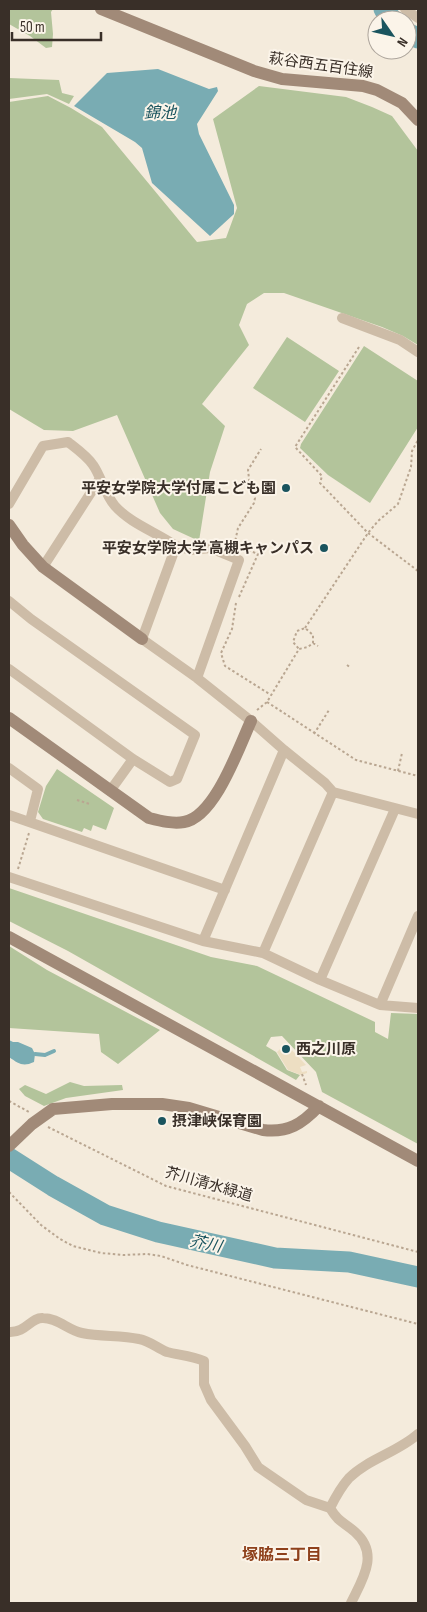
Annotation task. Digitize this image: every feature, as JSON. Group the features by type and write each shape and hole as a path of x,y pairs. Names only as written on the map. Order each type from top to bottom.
{"street":[{"path":"405,9 418,18"},
{"name":"萩谷西五百住線","path":"105,10 254,72 282,79 363,86 377,90 402,103 418,120"},
{"path":"342,318 400,340 418,352"},
{"path":"9,504 44,446 68,442 94,466 114,505 136,524 162,536 176,546 191,550 210,548 239,560 197,678"},
{"path":"43,567 100,480"},
{"path":"9,525 23,545 43,567 252,717 284,750 326,783 333,792 418,814"},
{"path":"142,639 176,546"},
{"path":"9,601 31,619 195,735 177,779 170,782 133,759 9,669"},
{"path":"9,718 150,818 169,822 185,822 200,815 216,797 252,717"},
{"path":"203,941 284,750"},
{"path":"110,791 133,759"},
{"path":"9,768 38,789 30,821"},
{"path":"263,953 333,792"},
{"path":"320,980 395,809"},
{"path":"9,815 225,890"},
{"path":"9,877 203,941 263,953 320,980 380,1004 418,1008"},
{"path":"380,1004 418,916"},
{"path":"9,937 418,1161"},
{"path":"9,1146 35,1122 53,1109 112,1104 162,1104 189,1108 263,1130 274,1131 285,1130 297,1125 319,1106"},
{"path":"9,1332 18,1331 37,1318 42,1317 62,1323 82,1333 138,1339 153,1343 166,1351 204,1360 203,1377 211,1400 258,1467 306,1500 330,1508 339,1522 359,1536 369,1559 364,1576 351,1603"},
{"path":"330,1508 349,1478 361,1469 407,1443 418,1434"}],"path":[{"path":"359,347 295,447 322,476 320,483 368,533 418,571"},
{"path":"299,649 293,642 297,632 305,628 368,533 378,521 398,504 411,467 412,450 418,440"},
{"path":"305,628 313,635 313,643"},
{"path":"313,643 318,646"},
{"path":"252,717 267,702 299,649 308,647 313,643"},
{"path":"347,665 351,668"},
{"path":"267,702 356,760 418,776"},
{"path":"314,734 329,710"},
{"path":"398,771 402,753"},
{"path":"77,800 90,804"},
{"path":"18,869 28,833"},
{"path":"302,1074 305,1082"},
{"name":"芥川清水緑道","path":"9,1101 29,1112 35,1122 55,1130 166,1186 418,1252"},
{"path":"9,1192 50,1233 73,1246 85,1250 114,1255 147,1254 160,1256 197,1268 418,1324"}],"green space":[{"path":"9,9 53,9 51,12 52,47 46,48 9,24"},
{"path":"9,78 59,80 62,93 74,96 69,104 47,94 9,99"},
{"path":"259,86 346,97 372,107 392,116 418,151 418,345 382,327 284,293 264,293 247,304 239,325 249,345 202,404 225,426 210,472 199,541 173,529 160,513 117,415 73,431 44,430 9,409 9,102 48,96 102,127 197,242 226,238 237,208 213,119"},
{"path":"287,337 339,371 305,422 253,388"},
{"path":"364,346 418,381 418,427 370,503 328,475 300,448"},
{"path":"57,769 114,808 106,830 93,825 91,831 84,828 82,832 43,819 38,812 46,786"},
{"path":"9,888 211,957 257,966 375,1022 375,1032 388,1039 391,1013 418,1014 418,1144 322,1092 316,1072 282,1036 271,1037 266,1046 276,1052 287,1070 300,1075 296,1080 68,951 9,921"},
{"path":"9,946 47,970 160,1030 118,1064 101,1052 99,1034 9,1028"},
{"path":"70,1082 84,1086 122,1085 123,1090 66,1098 44,1106 25,1096 19,1089 25,1085 46,1094"}],"shaded area":[{"path":"287,1045 306,1065 300,1067 302,1072 307,1071 307,1073 301,1075 288,1070 277,1052 283,1046 284,1051 288,1050"}],"water":[{"name":"錦池","path":"158,69 209,89 217,87 218,91 197,124 199,134 234,205 234,214 210,236 152,183 142,148 74,106 107,73"},
{"path":"9,1040 32,1048 35,1054 34,1062 21,1064 9,1057"}],"waterway":[{"path":"35,1054 45,1055 54,1051"},
{"name":"芥川","path":"9,1158 53,1186 105,1215 158,1232 275,1258 349,1262 418,1277"}],"place":[{"name":"平安女学院大学付属こども園","path":"286,488"},
{"name":"平安女学院大学 高槻キャンパス","path":"324,548"},
{"name":"西之川原","path":"286,1049"},
{"name":"摂津峡保育園","path":"162,1121"}],"district":[{"name":"塚脇三丁目","path":"282,1554"}]}
